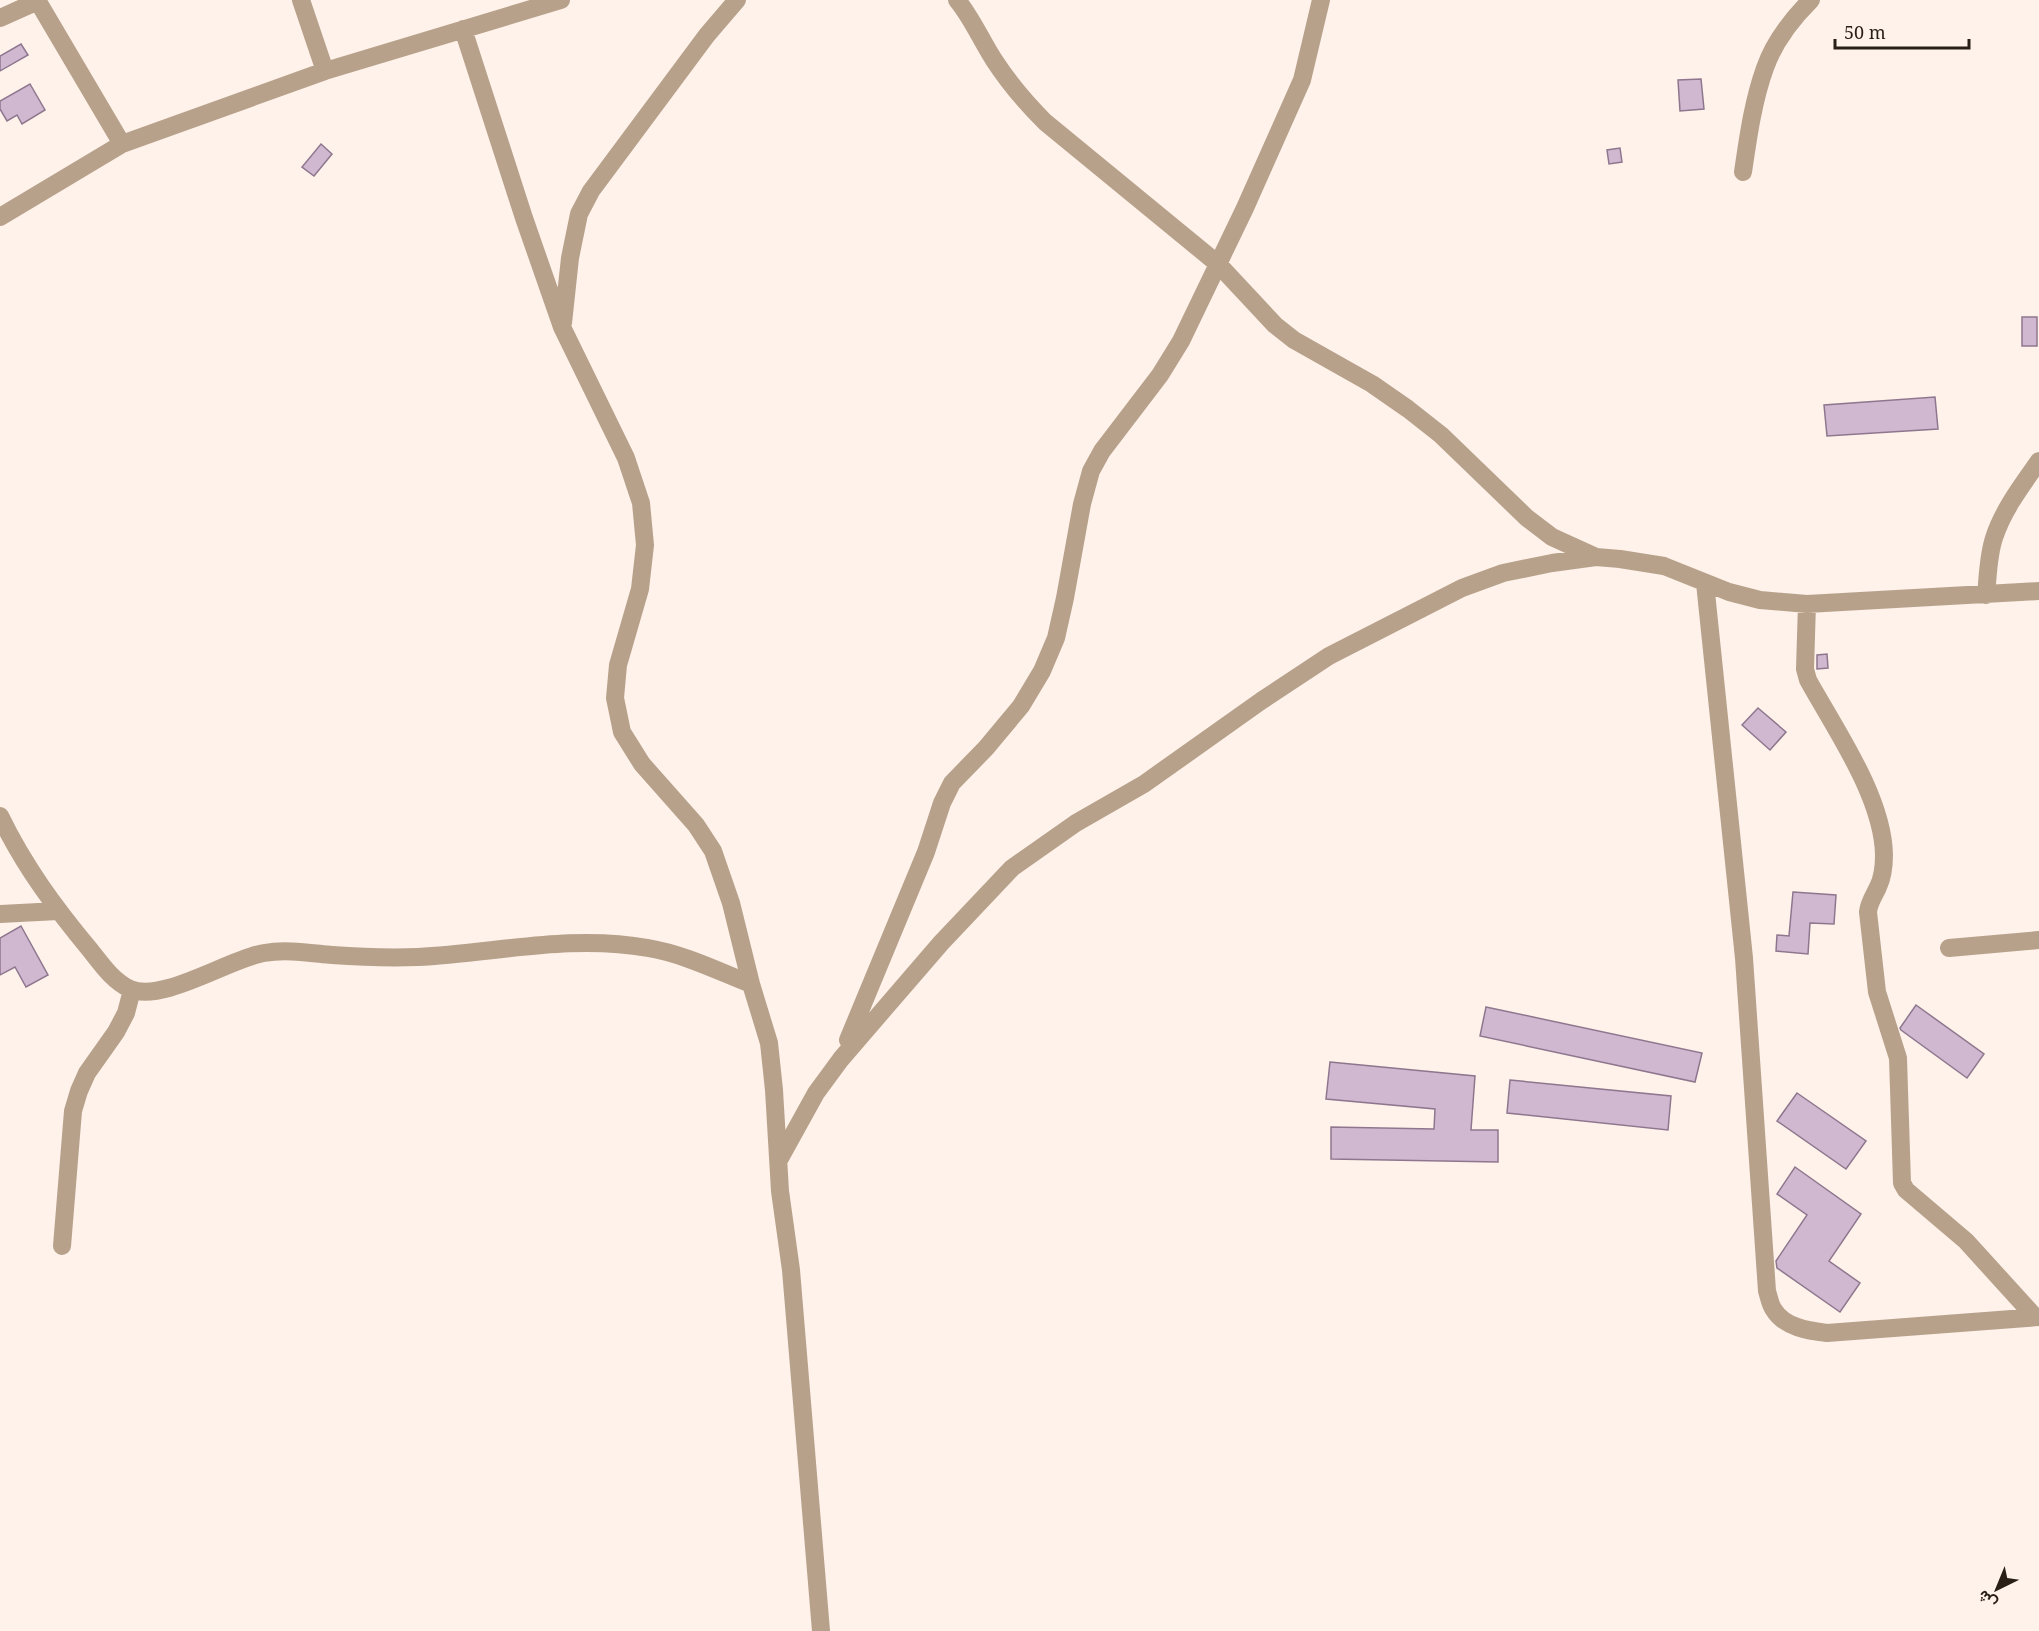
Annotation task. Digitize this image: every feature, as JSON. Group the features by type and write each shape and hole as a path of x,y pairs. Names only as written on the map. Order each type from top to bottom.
{"street":[{"path":"301,0 326,71"},
{"path":"0,217 122,144 326,71 561,0"},
{"path":"562,327 574,236 579,214 591,191 707,35 737,0"},
{"path":"957,0 994,60 1027,103 1045,122 1218,264 1275,325 1294,340 1372,384 1408,409 1441,435 1527,518 1552,537 1596,557"},
{"path":"841,1059 926,852 942,803 952,783 986,748 1021,706 1042,671 1056,638 1082,504 1091,471 1101,451 1160,375 1181,341 1302,80 1321,0"},
{"path":"1743,172 1750,126 1765,68 1782,34 1811,0"},
{"path":"0,18 37,1 122,144"},
{"path":"463,28 524,218 562,327 626,458 641,503 645,545 641,578 618,664 615,698 622,732 642,764 696,825 710,845 731,903 751,984 770,1043 780,1191 791,1270 802,1387 821,1631"},
{"path":"1986,595 1989,559 1994,538 2008,506 2039,461"},
{"path":"779,1160 816,1093 841,1059 940,944 1012,868 1076,823 1144,784 1329,656 1462,588 1503,573 1596,557 1664,566 1729,592 1760,600 1807,604 2039,591"},
{"path":"1705,583 1744,958 1767,1291 1773,1309 1784,1321 1813,1331 1827,1333 2037,1317"},
{"path":"1807,604 1805,669 1808,680 1847,749 1876,815 1882,839 1882,874 1879,886 1869,902 1868,912 1877,992 1898,1058 1902,1184 1906,1190 1966,1241 2037,1317"},
{"path":"0,816 31,872 58,911 114,979 132,990 154,991 188,982 219,968 263,953 418,957 568,942 609,943 650,948 703,964 751,984"},
{"path":"0,914 58,911"},
{"path":"1949,948 2039,940"},
{"path":"62,1246 73,1111 87,1073 116,1032 126,1013 132,990"}],"building":[{"path":"21,44 28,55 0,71 0,56"},
{"path":"1701,79 1704,109 1680,111 1678,80"},
{"path":"30,84 45,110 22,124 17,115 7,121 0,109 0,101"},
{"path":"321,144 332,154 314,176 302,167"},
{"path":"1620,148 1622,162 1609,164 1607,150"},
{"path":"2022,317 2037,317 2037,346 2022,346"},
{"path":"1935,397 1938,429 1827,436 1824,405"},
{"path":"1827,654 1828,668 1817,669 1817,655"},
{"path":"1758,708 1786,732 1770,750 1742,725"},
{"path":"1793,892 1836,895 1834,924 1810,923 1808,954 1776,951 1777,935 1789,936"},
{"path":"21,926 48,975 26,987 15,967 0,975 0,938"},
{"path":"1916,1005 1984,1054 1967,1078 1901,1030 1900,1028"},
{"path":"1486,1007 1702,1053 1695,1082 1480,1036"},
{"path":"1330,1062 1475,1076 1471,1130 1498,1130 1498,1162 1331,1159 1331,1127 1434,1129 1435,1109 1326,1099"},
{"path":"1510,1080 1671,1096 1668,1130 1507,1113"},
{"path":"1797,1093 1866,1141 1846,1169 1777,1121"},
{"path":"1795,1167 1861,1214 1829,1261 1860,1283 1840,1312 1777,1268 1776,1261 1807,1215 1777,1194"}]}
